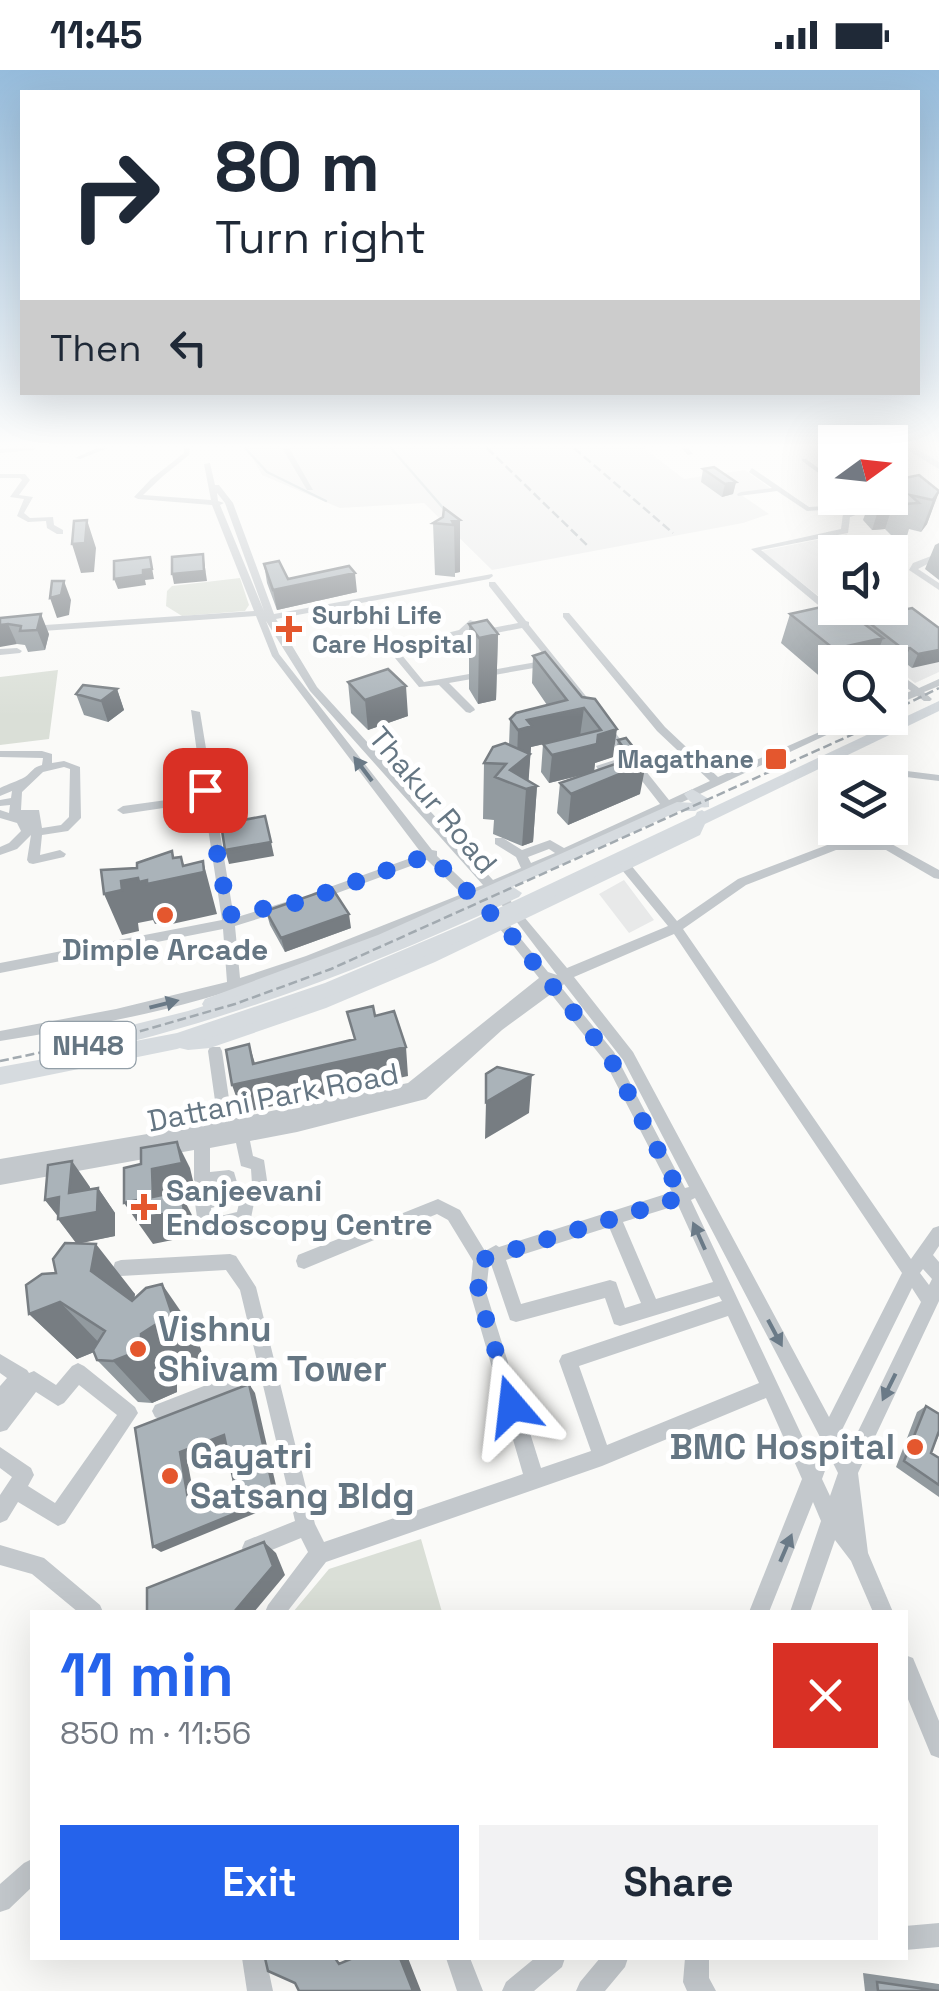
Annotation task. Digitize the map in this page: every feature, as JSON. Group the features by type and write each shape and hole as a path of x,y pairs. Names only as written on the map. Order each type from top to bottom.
{"highway":[{"name":"NH48","path":"908,708 931,697"},
{"name":"NH48","path":"832,755 931,697"},
{"name":"NH48","path":"0,1076 177,1033 390,965 697,808 850,735"},
{"name":"NH48","path":"0,1064 177,1033 366,959 669,811 697,808 818,763"}],"main road":[{"path":"669,811 488,886 316,968 186,1014 177,1033 195,1046 306,1010 512,922 695,832 697,808"}],"street":[{"name":"Thakur Road","path":"232,538 247,570"},
{"name":"Thakur Road","path":"238,538 275,654 488,886 512,922 560,977 609,1056 848,1472 858,1554"},
{"path":"814,538 755,550 818,601"},
{"path":"939,555 913,570 939,587"},
{"path":"0,631 264,616 491,580 669,811 562,852 550,844 488,886"},
{"path":"566,615 661,728 717,782"},
{"path":"426,641 462,632 470,623 491,631 526,624"},
{"path":"0,652 18,651"},
{"path":"398,656 422,685 555,662"},
{"path":"442,682 470,710"},
{"path":"908,682 931,697 939,682"},
{"name":"Thakur Road","path":"320,705 429,855 468,896 512,922"},
{"path":"195,712 206,798 234,918 234,985"},
{"path":"697,808 717,782 821,735"},
{"path":"0,754 48,756 43,767 18,787 16,815 35,813 33,860 60,854"},
{"path":"596,793 614,786 601,766 630,759"},
{"path":"0,793 43,767 75,768 76,811 64,828 36,832"},
{"path":"908,774 939,778"},
{"path":"123,810 206,798"},
{"path":"0,804 15,802"},
{"path":"395,811 414,803"},
{"path":"0,814 20,820 27,832 14,846 0,851"},
{"path":"499,842 524,861"},
{"name":"Dattani Park Road","path":"112,1150 202,1142 416,1092 493,1023 560,977 676,928 742,882 835,846 888,846 938,876"},
{"path":"0,964 300,902 453,847"},
{"path":"626,867 676,928 916,1264 930,1301"},
{"path":"0,1036 155,1007 234,985 468,896"},
{"path":"202,1142 202,1180 229,1177 233,1196 201,1206 205,1226 244,1218 247,1200 260,1187 259,1166 246,1162 232,1133 215,1052"},
{"name":"Dattani Park Road","path":"0,1178 112,1150 232,1133"},
{"name":"Dattani Park Road","path":"0,1166 37,1166"},
{"name":"Thakur Road","path":"690,1193 723,1287 831,1520"},
{"path":"489,1257 690,1193"},
{"path":"304,1261 438,1206 454,1215 489,1257 516,1314 610,1288 620,1318 723,1287"},
{"path":"614,1219 652,1309"},
{"path":"760,1610 829,1437 916,1264 939,1233"},
{"path":"489,1257 478,1292 536,1481"},
{"path":"120,1268 230,1262 248,1287 306,1526 319,1554"},
{"path":"916,1264 939,1274"},
{"path":"801,1610 848,1472 939,1283"},
{"path":"602,1458 568,1361 733,1306"},
{"path":"0,1362 21,1376 0,1400"},
{"path":"161,1411 266,1370"},
{"path":"0,1423 34,1380 58,1397 78,1372 128,1413 58,1516 16,1489"},
{"path":"277,1610 319,1554 602,1458 769,1388"},
{"path":"0,1456 24,1475 0,1513"},
{"path":"831,1520 858,1554 882,1610"},
{"path":"235,1555 306,1526"},
{"path":"0,1556 37,1565 91,1610"},
{"path":"908,1673 939,1747"},
{"path":"0,1900 30,1873"},
{"path":"908,1938 939,1935"},
{"path":"254,1960 260,1991"},
{"path":"459,1960 470,1991"},
{"path":"516,1991 551,1960"},
{"path":"589,1991 614,1960"},
{"path":"697,1960 696,1982 703,1991"}],"shaded area":[{"path":"459,538 665,538 492,570"},
{"path":"818,540 818,596 761,551"},
{"path":"240,578 249,605 245,611 182,616 166,606 167,591 172,586"},
{"path":"908,618 939,637 939,672 915,683 908,678 908,645 866,645 852,634 850,625 908,625"},
{"path":"58,670 49,739 0,745 0,677"},
{"path":"624,880 654,920 629,933 599,894"},
{"path":"421,1539 441,1610 295,1610 329,1569"}],"building":[{"path":"73,538 85,538 85,543 72,544"},
{"path":"203,554 204,571 172,574 172,557"},
{"path":"150,557 152,569 143,570 143,575 114,579 114,561"},
{"path":"279,561 288,579 349,566 355,573 273,590 264,564"},
{"path":"52,581 64,581 61,595 50,598"},
{"path":"818,608 818,625 866,625 883,638 829,645 790,614"},
{"path":"908,609 939,628 939,650 918,654 908,645 898,645 872,625 908,625"},
{"path":"41,614 37,630 20,631 21,626 0,625 0,618"},
{"path":"487,620 498,634 479,638 469,624"},
{"path":"545,652 582,697 595,699 617,729 598,735 597,744 552,755 543,744 601,730 584,708 527,720 532,726 518,730 510,719 516,713 567,700 533,656"},
{"path":"388,669 406,686 365,700 348,682"},
{"path":"83,685 117,689 101,701 76,694"},
{"path":"626,738 646,763 571,794 560,783 624,761 627,753 618,740"},
{"path":"505,743 530,754 510,770 537,786 526,789 495,777 506,764 484,763 493,747"},
{"path":"265,816 271,842 225,850 221,824"},
{"path":"172,851 173,858 181,857 183,866 203,861 204,872 147,884 147,880 139,882 138,878 121,881 122,890 104,894 101,870 137,868 137,863"},
{"path":"332,888 349,914 281,938 266,911"},
{"path":"373,1006 375,1016 394,1011 406,1047 232,1085 226,1050 249,1044 253,1064 355,1039 347,1012"},
{"path":"497,1067 532,1075 486,1102 486,1074"},
{"path":"177,1142 182,1163 152,1169 153,1197 180,1191 184,1210 137,1219 137,1200 124,1203 124,1168 141,1164 141,1148"},
{"path":"72,1161 69,1193 98,1188 97,1212 58,1219 59,1197 45,1200 48,1165"},
{"path":"65,1243 96,1244 91,1271 132,1301 146,1288 162,1284 172,1314 141,1334 141,1350 113,1361 97,1360 93,1350 105,1331 60,1302 29,1314 26,1285 42,1274 56,1273 53,1259"},
{"name":"Gayatri Satsang Bldg","path":"249,1384 275,1497 153,1547 135,1428","holes":["224,1435 235,1487 189,1505 180,1452"]},
{"path":"926,1406 939,1414 939,1431 931,1453 939,1458 939,1485 904,1461"},
{"path":"264,1542 273,1566 236,1610 147,1610 147,1588"},
{"path":"265,1960 336,1960 339,1964 348,1960 401,1960 413,1991 299,1991 295,1983 268,1971"},
{"path":"877,1982 939,1991 878,1991"}],"railway":[{"path":"579,538 589,547"},
{"path":"908,703 939,688"},
{"path":"0,1061 134,1033 235,1004 331,969 851,735"}],"place":[{"name":"Surbhi Life Care Hospital","path":"289,629"},
{"name":"Magathane","path":"776,759"},
{"name":"Dimple Arcade","path":"165,915"},
{"name":"Sanjeevani Endoscopy Centre","path":"144,1207"},
{"name":"Vishnu Shivam Tower","path":"138,1349"},
{"name":"BMC Hospital","path":"915,1447"},
{"name":"Gayatri Satsang Bldg","path":"170,1476"}],"route":[{"path":"205,790 229,915 242,916 300,902 429,855 470,898 504,926 609,1056 682,1197 481,1260 478,1292 512,1406"}]}
